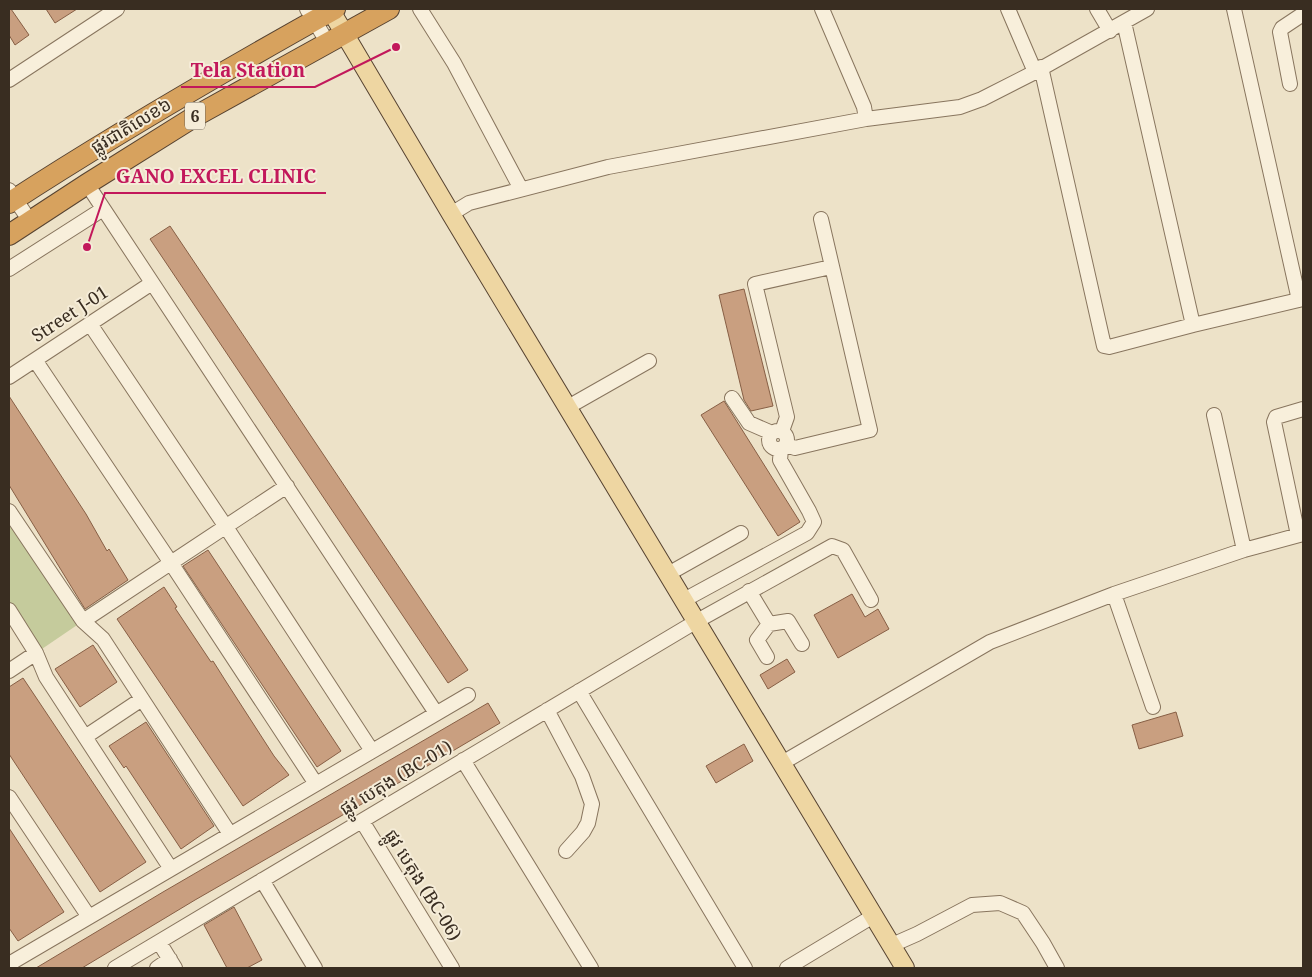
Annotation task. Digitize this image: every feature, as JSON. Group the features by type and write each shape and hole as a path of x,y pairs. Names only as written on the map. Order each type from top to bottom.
{"highway":[{"name":"ផ្លូវជាតិលេខ៦","path":"9,235 194,117 389,9"},
{"name":"ផ្លូវជាតិលេខ៦","path":"11,198 182,95 310,14 333,10"}],"main road":[{"path":"333,10 336,38 451,214 875,915 905,968"}],"street":[{"path":"9,80 117,9"},
{"path":"420,9 454,64 521,189"},
{"path":"822,9 864,107 866,119"},
{"path":"1008,9 1046,84 1104,346 1109,348 1193,325 1301,300 1234,9"},
{"path":"1097,9 1110,31"},
{"path":"451,214 469,203 608,167 866,119 960,107 982,99 1038,70 1147,9"},
{"path":"310,14 336,38"},
{"path":"1290,84 1280,32 1282,28 1303,14"},
{"path":"1124,22 1193,325"},
{"path":"87,184 436,713"},
{"path":"11,198 30,221"},
{"path":"9,270 103,209"},
{"path":"783,447 795,448 870,430 821,219"},
{"path":"777,432 787,417 755,284 831,267"},
{"name":"Street J-01","path":"9,377 152,283"},
{"path":"90,324 226,527 372,751"},
{"path":"35,360 316,784"},
{"path":"568,407 649,361"},
{"path":"684,600 807,533 814,522 780,460 787,437 749,423 732,398"},
{"path":"782,763 990,642 1114,594 1244,550 1301,535 1274,422 1276,417 1282,414 1303,409"},
{"path":"1214,415 1244,550"},
{"path":"83,621 287,486"},
{"path":"9,511 83,621 104,639 230,834"},
{"path":"668,574 741,533"},
{"name":"ផ្លូវ បេតុង (BC-01)","path":"115,968 696,621 832,546 843,550 870,600"},
{"path":"749,591 769,624"},
{"path":"1114,594 1153,707"},
{"path":"9,610 36,652 46,677 171,869"},
{"path":"767,658 757,640 769,624 788,621 802,644"},
{"path":"9,671 36,652"},
{"path":"578,691 745,968"},
{"path":"10,962 468,695"},
{"path":"85,737 142,699"},
{"path":"547,710 582,776 592,804 586,828 566,851"},
{"path":"463,760 591,968"},
{"path":"9,797 89,917"},
{"name":"ផ្លូវ បេតុង (BC-06)","path":"362,821 452,968"},
{"path":"262,880 315,968"},
{"path":"892,945 972,905 1000,903 1022,913 1043,943 1057,968"},
{"path":"786,968 875,915"},
{"path":"158,968 172,964 159,942"}],"green space":[{"path":"9,511 83,621 36,653 9,610"}],"building":[{"path":"9,9 11,9 29,35 15,45 9,35"},
{"path":"46,9 77,9 55,23"},
{"path":"170,226 468,670 448,683 150,239"},
{"path":"744,289 773,406 751,411 744,400 719,295"},
{"path":"9,396 86,514 107,551 109,549 128,580 85,609 9,485"},
{"path":"724,401 800,522 778,536 701,415"},
{"path":"208,550 341,751 317,767 183,566"},
{"path":"164,587 177,607 175,608 211,662 213,661 274,756 289,775 243,806 117,619"},
{"path":"852,594 865,617 878,609 889,629 838,658 814,615"},
{"path":"93,645 117,682 80,707 55,669"},
{"path":"787,659 795,672 768,689 760,675"},
{"path":"23,678 146,862 100,892 9,754 9,687"},
{"path":"488,703 500,723 407,778 195,900 82,968 36,968 163,892"},
{"path":"1176,712 1183,736 1139,749 1132,725"},
{"path":"146,722 214,826 181,849 126,766 124,768 109,746"},
{"path":"744,744 753,761 716,783 706,766"},
{"path":"9,828 64,912 18,941 9,928"},
{"path":"234,907 262,960 247,968 227,968 204,925"}],"place":[{"name":"Tela Station","path":"396,47"},
{"name":"GANO EXCEL CLINIC","path":"87,247"}]}
